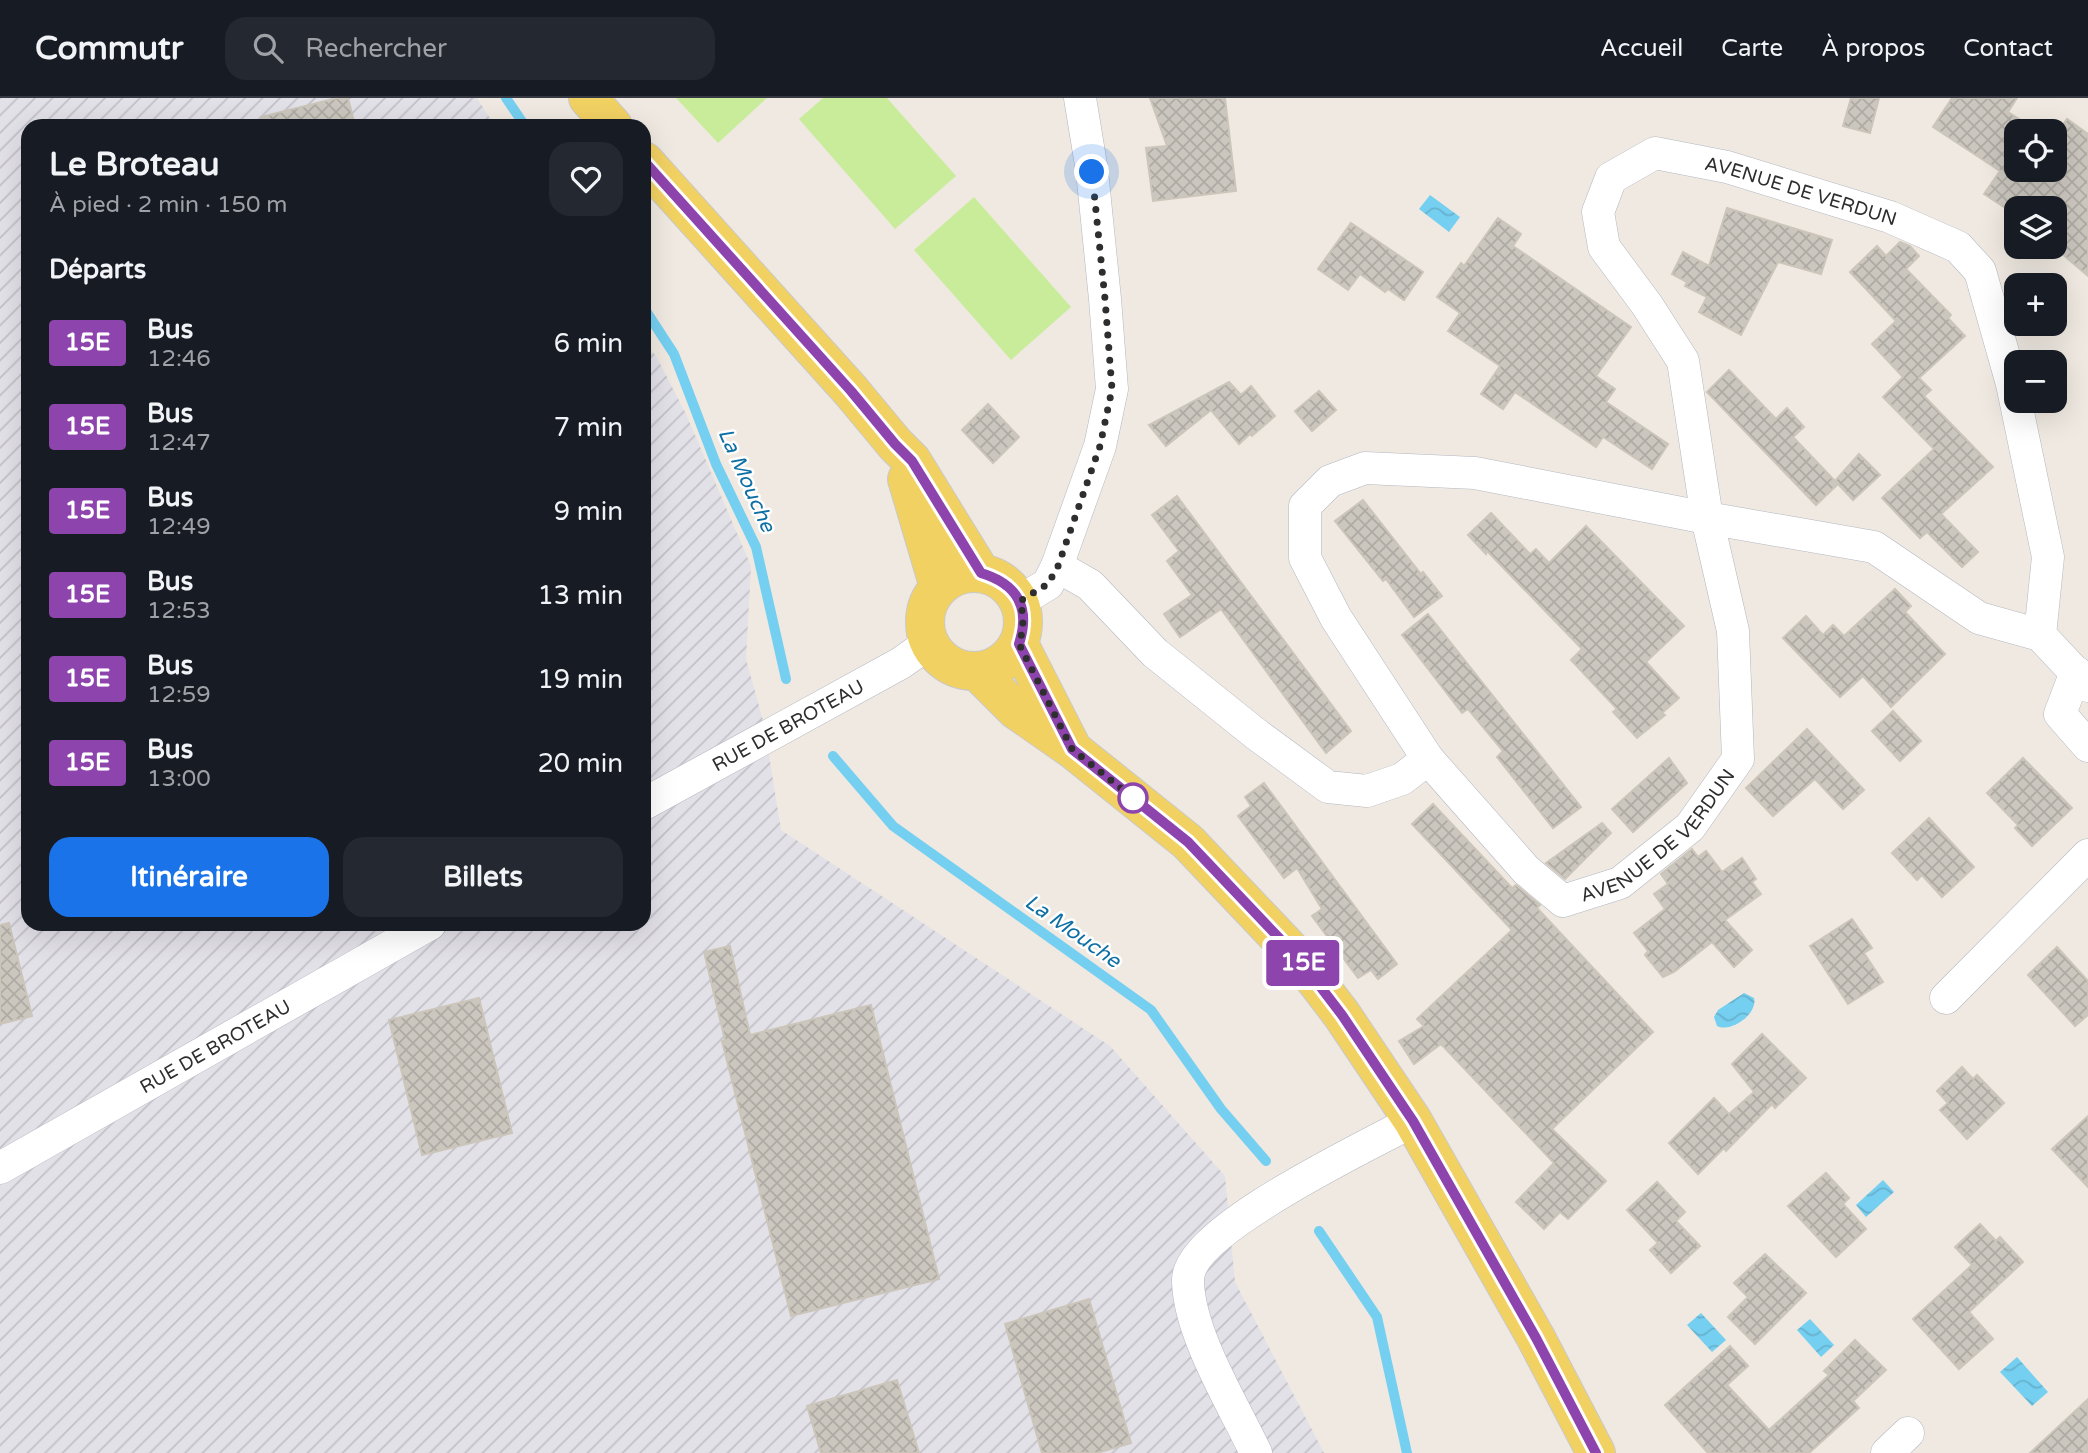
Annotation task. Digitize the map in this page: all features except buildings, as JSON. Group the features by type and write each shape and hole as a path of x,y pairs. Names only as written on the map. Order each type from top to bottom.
{"main road":[{"path":"588,98 607,119"},
{"path":"651,169 912,461 981,573"},
{"path":"895,444 939,587"},
{"path":"966,572 981,573 997,578 1011,587 1020,601 1024,615 1023,630 1019,644 1001,663 977,671 962,670 938,655 929,643 925,629 925,613 930,599 939,587 951,578 966,572"},
{"path":"1019,644 1072,749"},
{"path":"977,671 1016,710 1072,749 1188,842 1300,960 1342,1015 1413,1121 1536,1338 1596,1453"}],"street":[{"path":"1020,601 1048,584 1058,566 1100,446 1112,389 1092,172 1080,98"},
{"name":"AVENUE DE VERDUN","path":"1707,518 1475,474 1365,468 1329,481 1306,506 1305,558 1336,618 1428,759 1526,870 1563,901 1620,883 1690,827 1738,759 1733,631 1707,518 1682,361 1647,305 1604,247 1598,212 1611,178 1655,153 1727,167 1890,217 1958,247 1980,271 2012,384 2048,557 2040,635 1979,618 1874,547 1707,518"},
{"path":"1058,566 1090,585 1155,653 1256,734 1328,787 1367,791 1402,779 1428,759"},
{"path":"2040,635 2082,679 2060,714 2088,746"},
{"name":"RUE DE BROTEAU","path":"651,800 901,663 929,643"},
{"path":"1946,998 2088,855"},
{"name":"RUE DE BROTEAU","path":"0,1168 418,931"},
{"path":"1256,1453 1194,1324 1188,1279 1191,1264 1210,1241 1250,1212 1360,1147 1413,1121"}],"shaded area":[{"path":"0,98 477,98 490,119 21,119 21,931 651,931 651,350 686,414 751,566 746,659 764,724 781,830 1110,1046 1225,1176 1235,1282 1324,1453 0,1453"}],"green space":[{"path":"676,98 767,98 718,143"},
{"path":"823,98 887,98 956,176 895,229 799,119"},
{"path":"974,197 1071,307 1011,360 914,250"}],"water":[{"path":"1430,195 1460,217 1449,232 1419,209"},
{"path":"1744,993 1754,998 1748,1016 1729,1027 1717,1026 1714,1017 1718,1010"},
{"path":"1883,1180 1894,1192 1866,1217 1856,1205"},
{"path":"1701,1313 1726,1340 1712,1352 1687,1325"},
{"path":"1810,1319 1834,1345 1821,1357 1797,1330"},
{"path":"2017,1357 2048,1392 2032,1406 2000,1372"}],"waterway":[{"name":"La Mouche","path":"506,98 520,119"},
{"name":"La Mouche","path":"651,319 674,354 716,464 756,547 786,679"},
{"name":"La Mouche","path":"833,756 893,826 1151,1010 1221,1109 1266,1161"},
{"name":"La Mouche","path":"1319,1231 1377,1317 1407,1453"}],"bus line":[{"name":"15E","path":"651,169 912,461 981,573 997,578 1011,587 1020,601 1024,615 1019,644 1072,749 1188,842 1300,960 1342,1015 1413,1121 1536,1338 1596,1453"}],"route":[{"path":"1092,172 1112,389 1100,446 1058,566 1048,584 1020,601 1024,615 1019,644 1072,749 1135,799 1133,798"}]}
